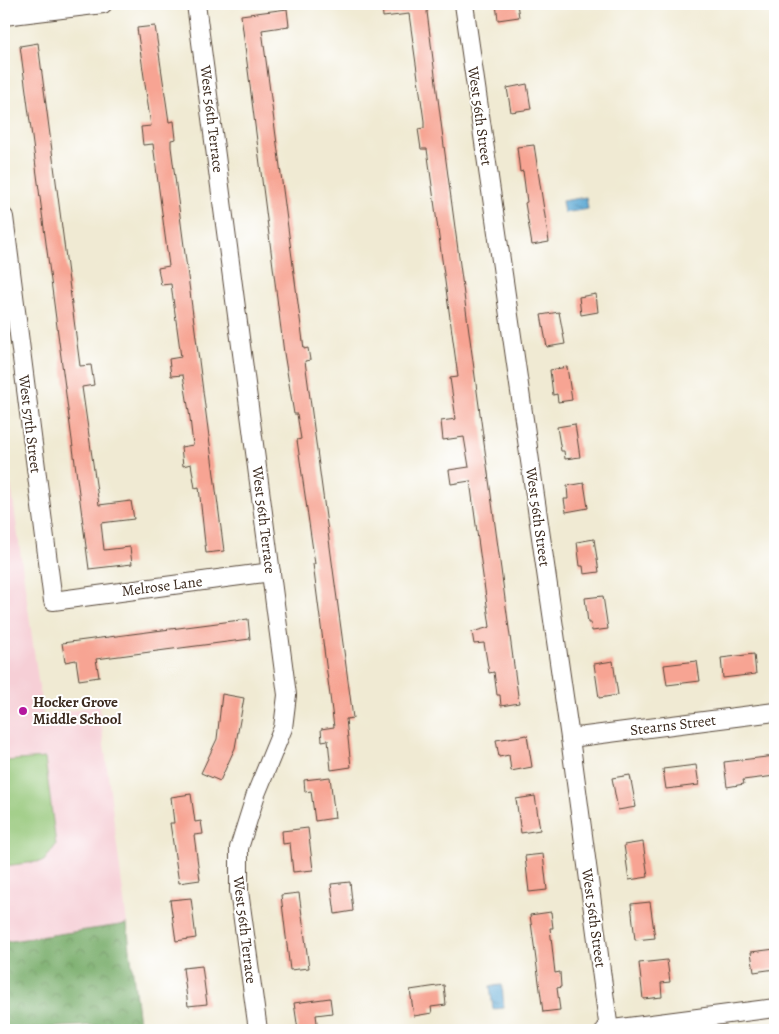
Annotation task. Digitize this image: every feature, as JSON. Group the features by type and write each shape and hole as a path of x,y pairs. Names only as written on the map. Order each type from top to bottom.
{"street":[{"path":"4,16 103,4"},
{"name":"West 56th Terrace","path":"196,4 287,696 283,728 239,848 237,867 258,1030"},
{"name":"West 56th Street","path":"464,4 570,738 608,1030"},
{"name":"West 57th Street","path":"4,217 53,601"},
{"name":"Melrose Lane","path":"53,601 271,572"},
{"name":"Stearns Street","path":"570,738 775,712"},
{"path":"608,1030 775,1008"}],"shaded area":[{"name":"Hocker Grove Middle School","path":"11,485 43,716 99,705 127,924 4,942 4,486"}],"green space":[{"path":"45,758 56,845 44,861 4,866 4,761"},
{"path":"127,924 139,1023 4,1030 4,942"}],"water":[{"path":"586,197 588,209 564,213 562,201"},
{"path":"502,985 504,1008 493,1009 490,986"}],"building":[{"path":"382,4 429,4 427,12 444,146 519,703 501,706 500,695 497,695 494,672 489,673 484,643 474,644 472,632 490,627 470,481 451,484 449,470 469,467 464,437 443,440 441,421 456,419 450,378 458,377 427,149 421,149 418,129 424,128 424,121 409,14 383,17"},
{"path":"496,4 517,4 519,17 498,20"},
{"path":"287,9 289,26 262,30 304,349 308,348 310,360 305,361 353,718 346,719 351,767 331,770 328,740 322,741 321,729 334,727 313,564 315,564 297,440 301,439 297,414 294,414 284,353 241,15"},
{"path":"155,26 169,122 174,121 176,139 171,140 171,147 224,551 206,553 199,487 195,488 191,464 183,466 181,447 193,445 183,375 171,376 169,359 181,357 171,284 161,285 158,268 169,266 153,144 143,145 141,127 151,126 137,28"},
{"path":"38,43 80,366 91,365 94,385 82,387 99,505 131,501 134,519 101,523 104,550 130,547 132,564 89,569 20,46"},
{"path":"527,84 531,109 511,112 507,88"},
{"path":"534,145 549,242 532,245 525,203 527,202 523,171 520,172 517,147"},
{"path":"596,294 598,312 581,315 579,297"},
{"path":"559,312 565,344 547,347 541,315"},
{"path":"567,367 572,400 558,402 557,394 553,395 550,370"},
{"path":"575,424 580,457 565,459 564,451 561,451 557,427"},
{"path":"584,483 588,508 566,512 564,499 568,499 567,486"},
{"path":"594,539 599,572 584,574 583,566 580,566 577,542"},
{"path":"603,596 608,629 592,631 591,623 588,623 585,598"},
{"path":"248,619 250,639 96,659 99,677 79,680 76,660 65,662 62,643"},
{"path":"754,654 756,674 723,678 721,658"},
{"path":"613,661 618,695 599,698 594,664"},
{"path":"697,661 700,681 667,685 664,665"},
{"path":"222,694 244,698 235,748 220,781 201,773 217,739"},
{"path":"527,735 532,767 511,771 509,755 499,757 496,740"},
{"path":"775,756 775,776 743,780 744,784 727,787 724,762"},
{"path":"696,765 699,785 666,789 663,769"},
{"path":"630,775 636,807 618,810 612,778"},
{"path":"330,777 335,818 315,821 311,791 305,792 304,780"},
{"path":"191,794 195,822 201,821 203,834 194,835 200,880 179,883 170,823 174,823 171,797"},
{"path":"535,796 540,830 521,833 516,799"},
{"path":"308,828 313,870 293,872 290,843 283,844 282,831"},
{"path":"643,842 648,877 629,880 624,845"},
{"path":"543,854 547,890 529,892 525,856"},
{"path":"350,882 353,911 335,914 331,884"},
{"path":"299,893 309,968 290,970 281,895"},
{"path":"191,898 196,938 176,941 170,900"},
{"path":"650,902 655,938 635,940 631,904"},
{"path":"551,912 553,928 550,928 555,973 560,972 561,987 557,988 560,1010 543,1012 530,915"},
{"path":"775,949 775,969 754,972 751,952"},
{"path":"667,960 670,982 661,983 662,997 643,999 639,963"},
{"path":"202,966 207,1004 188,1006 183,968"},
{"path":"444,985 446,1005 431,1007 432,1013 414,1016 410,990"},
{"path":"330,998 332,1013 316,1015 318,1030 298,1030 294,1003"}],"place":[{"name":"Hocker Grove Middle School","path":"23,711"}]}
